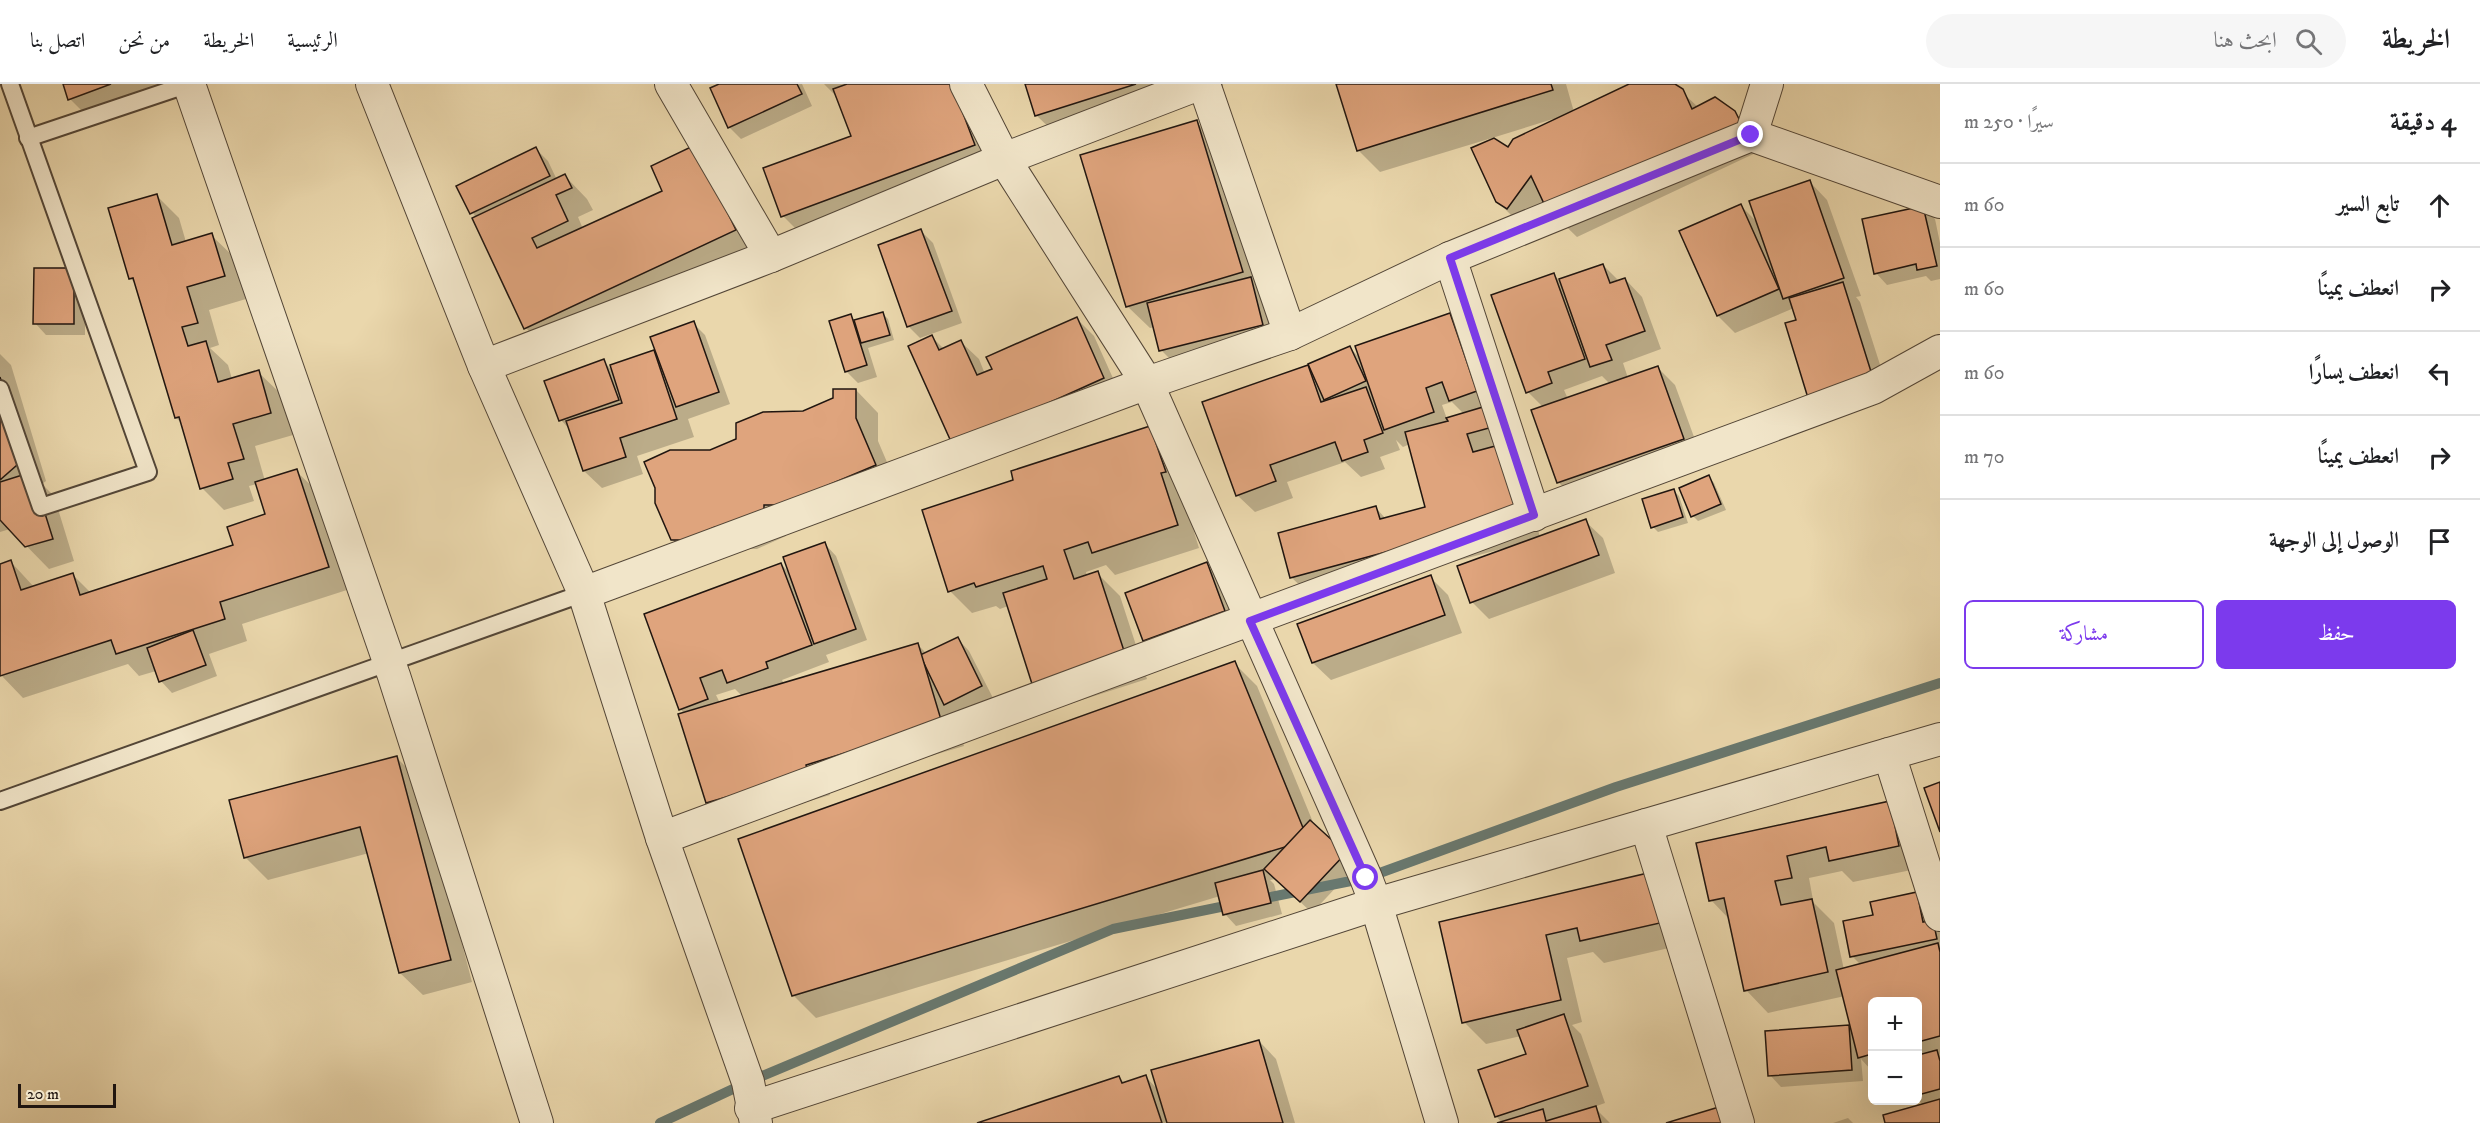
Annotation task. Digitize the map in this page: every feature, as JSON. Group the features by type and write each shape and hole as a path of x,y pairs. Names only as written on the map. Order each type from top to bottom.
{"street":[{"path":"189,84 389,663 537,1123"},
{"path":"372,84 484,366 584,593 662,838 748,1082 754,1115 1376,904 1940,739"},
{"path":"671,84 771,256"},
{"path":"966,84 1004,159 1147,383 1376,904 1442,1123"},
{"path":"484,366 771,256 1004,159 1199,84"},
{"path":"1204,84 1290,334"},
{"path":"1751,135 1767,84"},
{"path":"584,593 1147,383 1290,334 1450,258 1751,135 1940,201"},
{"path":"1450,258 1534,515"},
{"path":"662,838 1873,388 1940,351"},
{"path":"1889,754 1940,915"},
{"path":"1646,825 1738,1123"}],"lane":[{"path":"0,389 41,507 148,472 10,84"},
{"path":"28,138 189,84"},
{"path":"0,801 584,593"}],"building":[{"path":"63,84 111,84 68,100"},
{"path":"719,84 797,84 802,94 728,128 710,88"},
{"path":"847,84 952,84 975,145 781,217 763,168 851,136 833,89"},
{"path":"1025,84 1136,84 1035,116"},
{"path":"1336,84 1551,84 1553,90 1357,151"},
{"path":"1629,84 1675,84 1683,89 1692,109 1715,97 1735,111 1743,127 1547,210 1531,176 1507,209 1496,202 1471,148 1494,138 1508,147 1513,139"},
{"path":"1197,120 1243,272 1126,307 1080,155"},
{"path":"695,145 736,230 524,329 472,218 565,174 572,188 556,195 568,221 532,238 537,248 662,191 651,166"},
{"path":"536,147 550,176 470,214 456,186"},
{"path":"1810,180 1844,278 1783,299 1749,201"},
{"path":"157,194 172,245 212,233 225,276 187,287 198,323 182,327 188,346 206,341 218,382 259,370 271,413 233,424 244,459 228,463 233,479 200,489 179,417 175,418 133,278 129,279 108,208"},
{"path":"1741,204 1779,289 1717,316 1679,231"},
{"path":"1923,206 1937,266 1917,270 1916,264 1874,274 1862,219"},
{"path":"921,229 952,311 907,327 878,245"},
{"path":"1603,264 1610,283 1625,278 1645,331 1606,345 1612,360 1590,367 1559,279"},
{"path":"34,268 74,268 74,324 33,324"},
{"path":"1554,273 1585,359 1548,372 1552,383 1526,393 1491,295"},
{"path":"1251,277 1263,325 1159,351 1147,303"},
{"path":"1843,282 1873,378 1808,398 1785,323 1796,320 1789,298"},
{"path":"883,312 890,335 861,343 854,320"},
{"path":"1450,313 1477,391 1449,401 1442,382 1426,388 1434,412 1384,430 1355,346"},
{"path":"851,314 867,365 845,372 829,321"},
{"path":"1077,317 1104,378 953,446 908,346 932,335 939,350 961,340 977,375 992,369 986,357"},
{"path":"694,321 719,392 676,407 650,337"},
{"path":"1350,346 1366,381 1324,400 1308,364"},
{"path":"654,350 677,419 620,438 626,457 583,471 566,421 622,403 610,365"},
{"path":"604,359 619,400 559,421 544,381"},
{"path":"1308,365 1321,402 1366,387 1383,433 1364,440 1368,452 1342,461 1335,442 1270,465 1276,481 1236,496 1202,402"},
{"path":"1658,366 1684,439 1557,483 1531,410"},
{"path":"0,377 25,458 0,480"},
{"path":"833,389 856,389 856,418 876,465 781,505 764,505 764,514 734,527 715,527 686,540 671,540 655,503 655,488 644,462 670,450 710,450 736,439 736,423 763,412 803,411 833,398"},
{"path":"1483,407 1489,428 1467,434 1473,452 1499,445 1519,516 1290,578 1278,533 1376,506 1380,519 1425,507 1405,432 1448,421 1446,418"},
{"path":"1150,426 1166,472 1161,473 1178,525 1092,553 1088,542 1064,550 1074,579 1098,571 1126,657 1033,687 1003,593 1047,579 1043,566 976,587 974,583 948,592 922,510 1013,480 1011,471"},
{"path":"297,469 329,567 220,602 225,619 116,654 111,640 0,676 0,564 11,560 21,590 73,573 80,595 233,545 227,527 265,514 255,482"},
{"path":"32,472 53,539 25,547 0,520 0,482"},
{"path":"1709,475 1721,504 1691,517 1679,488"},
{"path":"1674,489 1683,517 1651,528 1642,499"},
{"path":"1586,519 1599,555 1470,603 1457,566"},
{"path":"825,542 856,629 814,644 783,557"},
{"path":"1207,562 1225,611 1143,641 1125,593"},
{"path":"781,563 812,645 766,662 768,668 727,683 722,670 700,678 708,699 679,710 644,614"},
{"path":"1431,575 1445,615 1312,663 1297,624"},
{"path":"193,630 206,665 159,682 147,648"},
{"path":"958,637 982,686 944,705 920,655"},
{"path":"918,643 942,723 806,765 808,773 706,803 678,714"},
{"path":"1235,661 1308,840 792,996 738,839"},
{"path":"397,756 451,960 399,973 360,827 244,858 229,800"},
{"path":"1940,782 1940,832 1924,788"},
{"path":"1890,801 1899,846 1829,861 1826,847 1787,856 1792,878 1775,881 1781,905 1812,899 1828,972 1744,991 1724,898 1709,901 1696,843"},
{"path":"1310,820 1346,853 1300,902 1264,869"},
{"path":"1263,870 1271,903 1223,915 1215,883"},
{"path":"1648,873 1660,923 1580,941 1577,928 1546,935 1561,1000 1462,1023 1439,922"},
{"path":"1917,892 1923,922 1933,920 1937,939 1850,957 1843,921 1873,915 1870,902"},
{"path":"1938,943 1940,952 1940,1036 1922,1041 1922,997 1868,997 1868,1055 1858,1058 1836,970"},
{"path":"1564,1014 1588,1086 1495,1117 1478,1070 1526,1054 1517,1030"},
{"path":"1849,1025 1852,1070 1768,1076 1765,1031"},
{"path":"1259,1040 1283,1123 1167,1123 1151,1070"},
{"path":"1937,1050 1940,1061 1940,1089 1922,1094 1922,1054"},
{"path":"1146,1075 1162,1123 977,1123 1119,1076 1122,1083"},
{"path":"1940,1099 1940,1123 1885,1123 1883,1115"},
{"path":"1596,1106 1601,1123 1497,1123 1543,1109 1546,1121"},
{"path":"1719,1107 1724,1123 1666,1123"}],"waterway":[{"path":"1256,900 1366,878 1616,787 1940,683"},
{"path":"660,1123 748,1082 1113,929 1235,904"}],"route":[{"path":"1366,878 1250,621 1534,515 1450,258 1751,135"}]}
